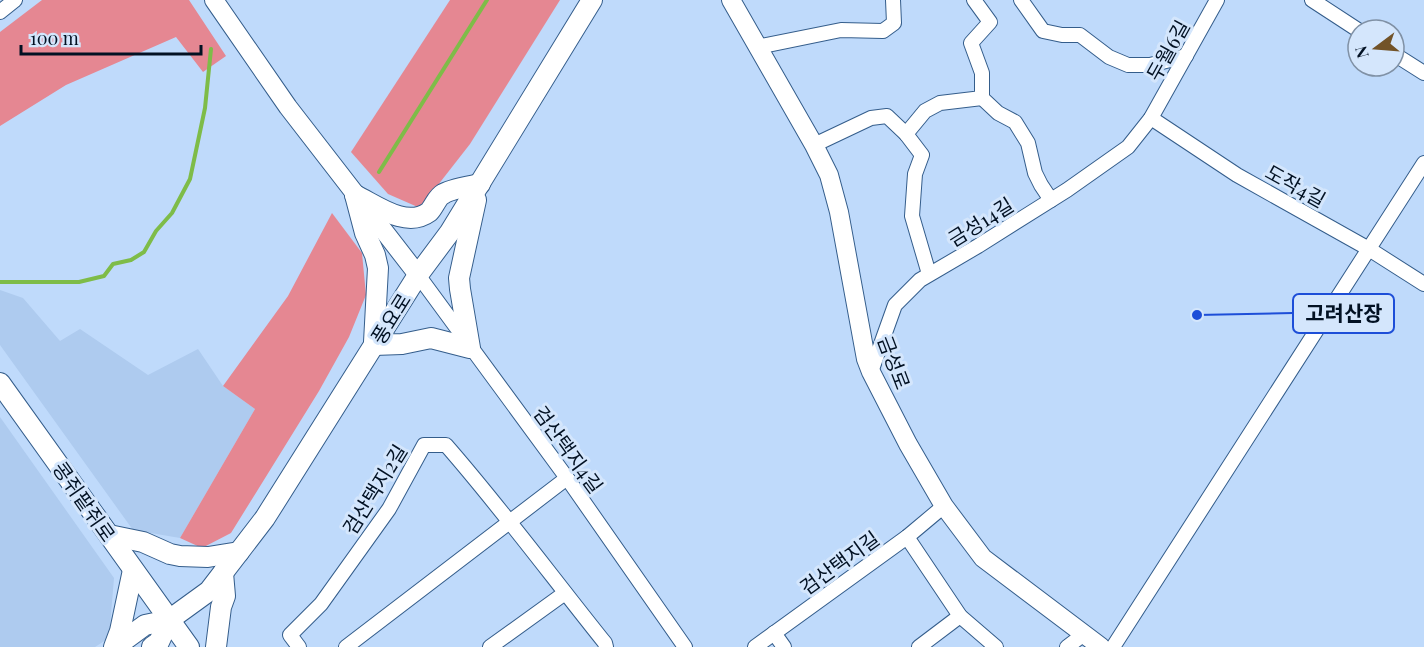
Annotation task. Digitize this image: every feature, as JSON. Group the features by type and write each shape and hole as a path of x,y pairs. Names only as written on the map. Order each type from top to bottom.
{"main road":[{"name":"풍요로","path":"169,620 209,591 265,518 418,275 450,232 592,0"},
{"path":"480,184 459,279 471,348 431,338 402,344 374,345 378,268 365,233 355,195 397,216 411,218 430,211 442,194 480,184"},
{"name":"콩쥐팥쥐로","path":"0,383 189,647"},
{"path":"109,535 143,542 180,556 208,557 239,552"},
{"path":"114,647 134,570"},
{"path":"216,647 221,607 225,596 223,573"},
{"path":"114,647 145,625 169,620"},
{"path":"152,647 159,642 169,620"}],"street":[{"path":"0,12 15,0"},
{"path":"214,0 288,107 418,275"},
{"name":"금성로","path":"731,0 829,174 839,212 866,359 908,444 944,506 983,558 1101,647"},
{"path":"757,47 841,30 883,31 894,23 893,0"},
{"path":"974,0 990,22 971,43 982,73 982,98 998,113 1015,122 1028,143 1035,173 1051,200"},
{"path":"1021,0 1043,31 1062,35 1080,35 1109,57 1128,65 1150,65 1186,56"},
{"name":"두월6길","path":"1151,118 1217,0"},
{"path":"1312,0 1346,22"},
{"path":"1406,62 1424,74"},
{"path":"814,145 871,118 887,116 906,134 925,111 940,103 982,98"},
{"name":"금성14길","path":"871,372 895,305 920,280 1051,200 1128,147 1151,118"},
{"name":"도작4길","path":"1151,118 1237,175 1369,249 1424,284"},
{"name":"금성14길","path":"906,134 922,155 915,174 912,216 929,274"},
{"path":"1113,647 1424,163"},
{"name":"검산택지4길","path":"418,275 567,478 685,647"},
{"name":"검산택지2길","path":"299,647 290,635 321,604 389,510 424,445 446,445 490,495 606,647"},
{"path":"346,647 567,478"},
{"name":"검산택지길","path":"755,647 907,537 944,506"},
{"path":"907,537 960,616 996,647"},
{"path":"490,647 565,592"},
{"path":"920,647 960,616"},
{"path":"774,633 784,647"},
{"path":"1067,647 1084,634"}],"shaded area":[{"path":"42,0 189,0 226,56 203,72 176,37 66,85 0,126 0,32"},
{"path":"450,0 560,0 470,144 420,208 388,194 351,152"},
{"path":"332,213 362,253 366,295 349,337 319,391 231,533 202,548 180,538 255,409 223,386 288,296"},
{"path":"0,290 23,298 60,341 80,329 148,375 198,349 223,386 255,409 180,538 133,530 0,345"},
{"path":"0,417 114,578 109,638 95,647 0,647"}],"waterway":[{"path":"379,172 487,0"},
{"path":"0,282 79,282 104,276 113,264 131,260 144,252 156,231 172,213 190,179 205,108 211,49"}],"place":[{"name":"고려산장","path":"1197,315"}]}
